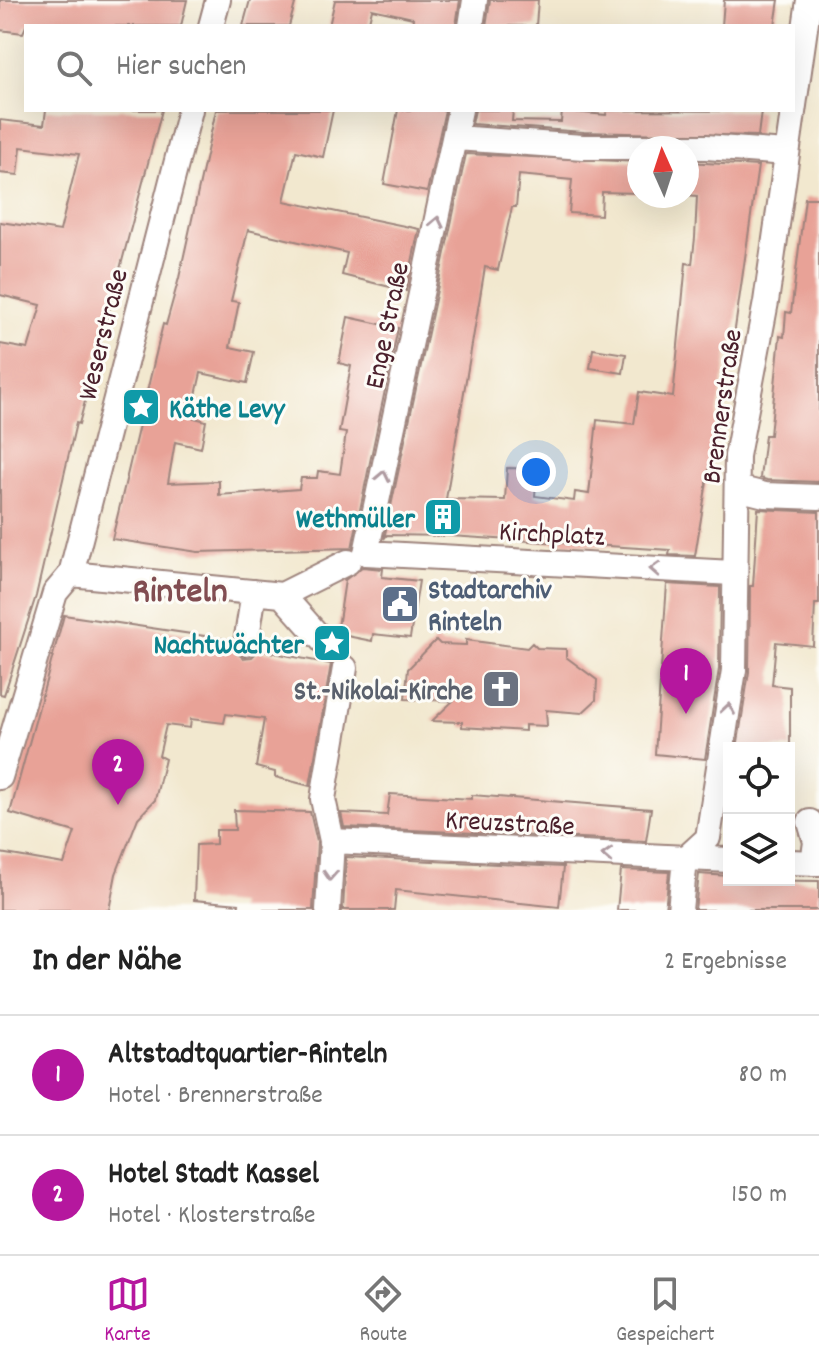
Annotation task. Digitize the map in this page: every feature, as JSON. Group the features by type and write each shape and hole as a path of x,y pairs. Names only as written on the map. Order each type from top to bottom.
{"street":[{"path":"212,24 218,0"},
{"path":"471,24 475,0"},
{"name":"Brennerstraße","path":"685,859 708,838 735,660 733,573 737,456 766,302 787,153 807,99 809,0"},
{"name":"Weserstraße","path":"0,777 55,593 71,574 189,112"},
{"name":"Enge Straße","path":"357,557 460,112"},
{"path":"456,138 583,147 706,147 787,153"},
{"path":"737,488 765,495 819,497"},
{"path":"71,574 282,595 357,557"},
{"name":"Kirchplatz","path":"357,557 733,573"},
{"path":"246,643 254,592"},
{"path":"282,595 337,658 323,799 332,841 328,910"},
{"path":"807,863 816,842 810,822"},
{"name":"Kreuzstraße","path":"332,841 723,860"},
{"path":"680,910 685,859"}],"building":[{"path":"0,0 187,0 181,24 24,24 23,33 0,30"},
{"path":"250,0 296,0 290,24 244,24"},
{"path":"335,0 460,0 456,24 412,24 413,18 372,9 368,24 329,24"},
{"path":"490,0 538,0 536,24 486,24"},
{"path":"724,0 779,0 775,24 722,24"},
{"path":"46,112 161,112 79,424 76,423 36,596 4,695 0,694 0,344 28,349 41,305 0,295 0,222 60,231 79,154 21,147 18,175 0,173 0,120 44,125"},
{"path":"216,112 333,112 323,157 296,151 284,201 419,229 406,291 342,275 347,253 248,230 231,301 239,302 230,347 254,352 247,383 201,373 191,417 206,421 201,448 175,442 168,483 219,481 219,495 299,489 301,478 317,478 318,471 340,474 346,433 339,432 351,366 339,363 348,317 398,328 352,548 198,552 112,539 163,324 166,325"},
{"path":"398,112 445,112 427,192 384,184"},
{"path":"475,112 513,112 512,121 561,122 562,112 606,115 607,112 761,112 758,136 584,132 472,124"},
{"path":"466,154 627,161 627,193 602,192 601,215 569,213 572,180 519,175 516,207 512,207 498,270 485,267 446,499 505,500 507,468 537,469 535,496 574,501 575,492 589,494 597,420 634,424 639,392 673,397 686,263 692,264 696,208 699,208 699,163 758,166 732,350 728,350 695,556 669,555 670,550 450,536 387,535 384,539"},
{"path":"805,198 819,198 819,482 767,480 760,478 765,435 770,435 780,336 784,337 786,312 791,313"},
{"path":"593,349 626,354 623,373 590,368"},
{"path":"758,509 819,512 819,604 815,604 813,646 776,642 772,685 790,687 790,742 738,742 749,672 750,586 753,586"},
{"path":"362,567 383,569 382,577 419,581 410,638 373,634 372,641 337,634 345,580"},
{"path":"667,584 720,587 719,669 705,759 655,754"},
{"path":"64,615 231,640 232,649 243,658 252,657 259,650 331,664 310,786 275,777 275,772 256,767 264,719 226,714 224,723 191,719 190,728 166,725 159,756 165,759 155,800 138,818 116,874 109,910 0,910 0,853 64,864 75,832 10,813"},
{"name":"St.-Nikolai-Kirche","path":"436,640 440,644 466,645 466,640 527,648 532,643 537,648 566,649 566,657 597,680 596,700 582,713 546,710 547,726 525,725 525,731 462,727 462,722 432,721 453,701 405,699 408,669"},
{"path":"390,794 472,799 472,795 651,809 646,841 344,827 341,813 387,815"},
{"path":"234,810 310,812 317,842 313,910 238,910 239,904 194,900 196,845 216,844 216,830 235,830"},
{"path":"346,857 563,867 559,907 396,890 394,910 343,910"},
{"path":"621,870 669,872 665,910 617,910"},
{"path":"699,874 723,876 723,886 795,886 795,881 819,881 819,910 695,910"}],"place":[{"name":"Käthe Levy","path":"141,407"},
{"name":"Wethmüller","path":"443,517"},
{"name":"Stadtarchiv Rinteln","path":"400,604"},
{"name":"Nachtwächter","path":"332,643"},
{"name":"St.-Nikolai-Kirche","path":"501,689"},
{"name":"Altstadtquartier-Rinteln","path":"686,714"},
{"name":"Hotel Stadt Kassel","path":"118,805"}],"district":[{"name":"Rinteln","path":"180,588"}]}
